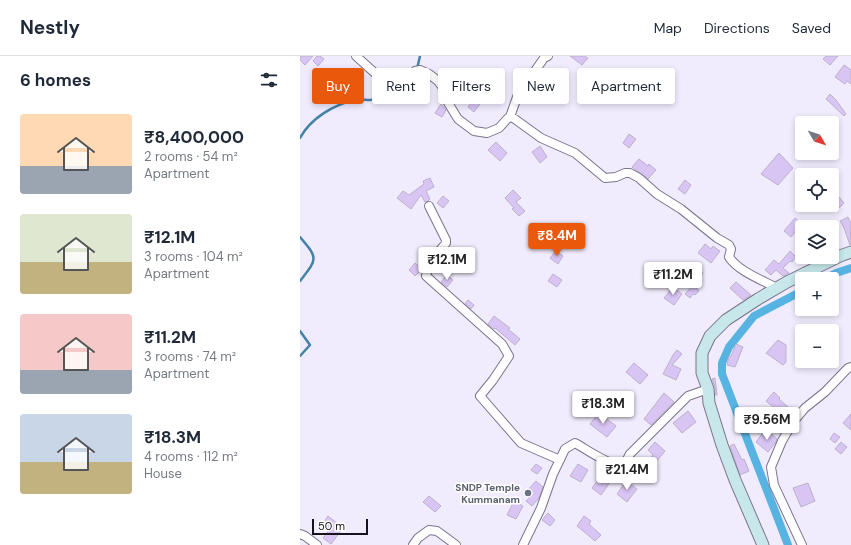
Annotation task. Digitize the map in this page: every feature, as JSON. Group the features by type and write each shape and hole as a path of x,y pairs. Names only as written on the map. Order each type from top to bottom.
{"main road":[{"path":"763,545 735,480 722,445 709,404 708,389 702,373 702,353 710,336 726,320 777,288 815,268 851,252"}],"street":[{"path":"356,56 387,84 396,86 407,80 417,70 429,74 438,81 444,89 447,101 458,119 474,131 488,133 499,128 510,117 517,97 544,58 548,56"},
{"path":"510,117 512,116 523,123 541,138 575,153 605,178 616,177 625,173 630,173 639,178 657,194 681,209 717,238 729,245 731,249 729,257 732,262 750,274 777,288"},
{"path":"429,206 446,240 446,243 432,259 426,276 502,344 509,356 480,396 521,443 560,460"},
{"path":"802,545 774,485 771,467 782,441 793,422 805,408 825,392 848,368 851,367"},
{"path":"523,545 541,508 553,474 565,449 575,443 605,461 617,465 624,463 630,454 688,396 708,389"},
{"path":"413,545 418,538 429,530 437,531 456,545"},
{"path":"300,534 317,545"}],"building":[{"path":"300,56 313,56 305,65 300,60"},
{"path":"317,56 324,59 318,66 313,61"},
{"path":"570,56 584,56 588,58 582,65"},
{"path":"826,56 838,56 830,65 823,59"},
{"path":"844,65 851,70 851,84 847,81 845,84 835,77"},
{"path":"830,94 846,114 844,116 826,99"},
{"path":"441,104 446,110 442,117 435,113"},
{"path":"470,104 480,104 474,112 468,107"},
{"path":"629,134 636,139 629,148 623,143"},
{"path":"496,142 507,153 500,161 488,150"},
{"path":"540,146 547,157 540,163 532,152"},
{"path":"779,153 793,168 778,185 761,174"},
{"path":"639,159 648,166 649,164 656,170 648,179 632,167"},
{"path":"430,178 434,187 426,191 430,199 428,201 425,202 421,195 411,209 397,198 403,191 409,195 424,184 423,181"},
{"path":"685,180 691,185 685,194 678,189"},
{"path":"513,190 521,198 516,202 525,211 519,216 512,209 514,208 505,198"},
{"path":"443,196 449,201 443,208 437,203"},
{"path":"839,197 844,203 839,208"},
{"path":"848,217 851,223 850,245 840,221"},
{"path":"795,218 798,220 795,220 795,232 791,237 784,231"},
{"path":"705,244 711,249 713,246 720,251 711,263 698,253"},
{"path":"556,251 563,256 558,264 550,258"},
{"path":"790,251 795,256 792,262 790,261 783,268 789,273 783,276 776,270 771,275 765,270 774,260 779,264"},
{"path":"415,263 422,269 415,276 409,270"},
{"path":"692,265 703,273 697,281 686,273"},
{"path":"553,274 562,280 557,287 548,281"},
{"path":"447,275 453,280 447,287 441,282"},
{"path":"736,282 751,295 743,300 730,288"},
{"path":"693,285 699,291 695,295 693,294 690,298 685,294"},
{"path":"673,287 682,294 674,305 664,298"},
{"path":"468,300 474,305 471,309 465,304"},
{"path":"494,316 510,328 508,329 520,339 515,345 488,324"},
{"path":"778,340 786,345 786,362 783,365 766,353"},
{"path":"736,344 743,347 735,367 727,365 729,356 731,356"},
{"path":"677,350 682,354 672,365 681,369 676,380 663,374"},
{"path":"634,363 648,375 640,384 626,372"},
{"path":"715,378 717,395 715,395 715,387 712,379"},
{"path":"774,392 789,408 783,415 766,401"},
{"path":"664,393 674,402 651,425 644,419"},
{"path":"688,411 696,422 682,433 673,423"},
{"path":"599,413 616,426 607,437 590,424"},
{"path":"757,413 766,421 760,427 752,420"},
{"path":"851,414 851,430 843,423"},
{"path":"766,429 777,439 768,452 756,442"},
{"path":"834,433 840,437 835,443 830,439"},
{"path":"655,442 665,451 652,467 656,469 647,481 639,474 653,455 648,450"},
{"path":"841,442 847,447 841,454 835,449"},
{"path":"734,444 742,460 744,459 749,471 740,475 730,446"},
{"path":"536,464 542,468 537,474 531,470"},
{"path":"578,464 588,470 581,482 570,476"},
{"path":"602,475 611,481 601,495 592,488"},
{"path":"536,481 543,487 539,498 532,506 526,501 530,497 525,493"},
{"path":"626,481 637,489 627,502 617,494"},
{"path":"808,483 815,501 801,507 793,488"},
{"path":"429,496 441,506 435,512 423,502"},
{"path":"514,501 523,506 516,519 507,515"},
{"path":"548,513 555,520 550,526 542,520"},
{"path":"328,516 343,528 331,544 323,538 330,529 323,523"},
{"path":"584,516 591,521 589,524 601,535 595,541 577,526"}],"waterway":[{"path":"417,68 420,56"},
{"path":"300,138 310,124 323,113 347,102 355,100 372,100"},
{"path":"300,237 310,250 314,259 310,268 300,281"},
{"path":"839,272 851,268"},
{"path":"788,545 722,374 722,363 729,347 754,316 795,295"},
{"path":"300,331 310,345 300,356"}],"place":[{"name":"SNDP Temple Kummanam","path":"528,493"}]}
